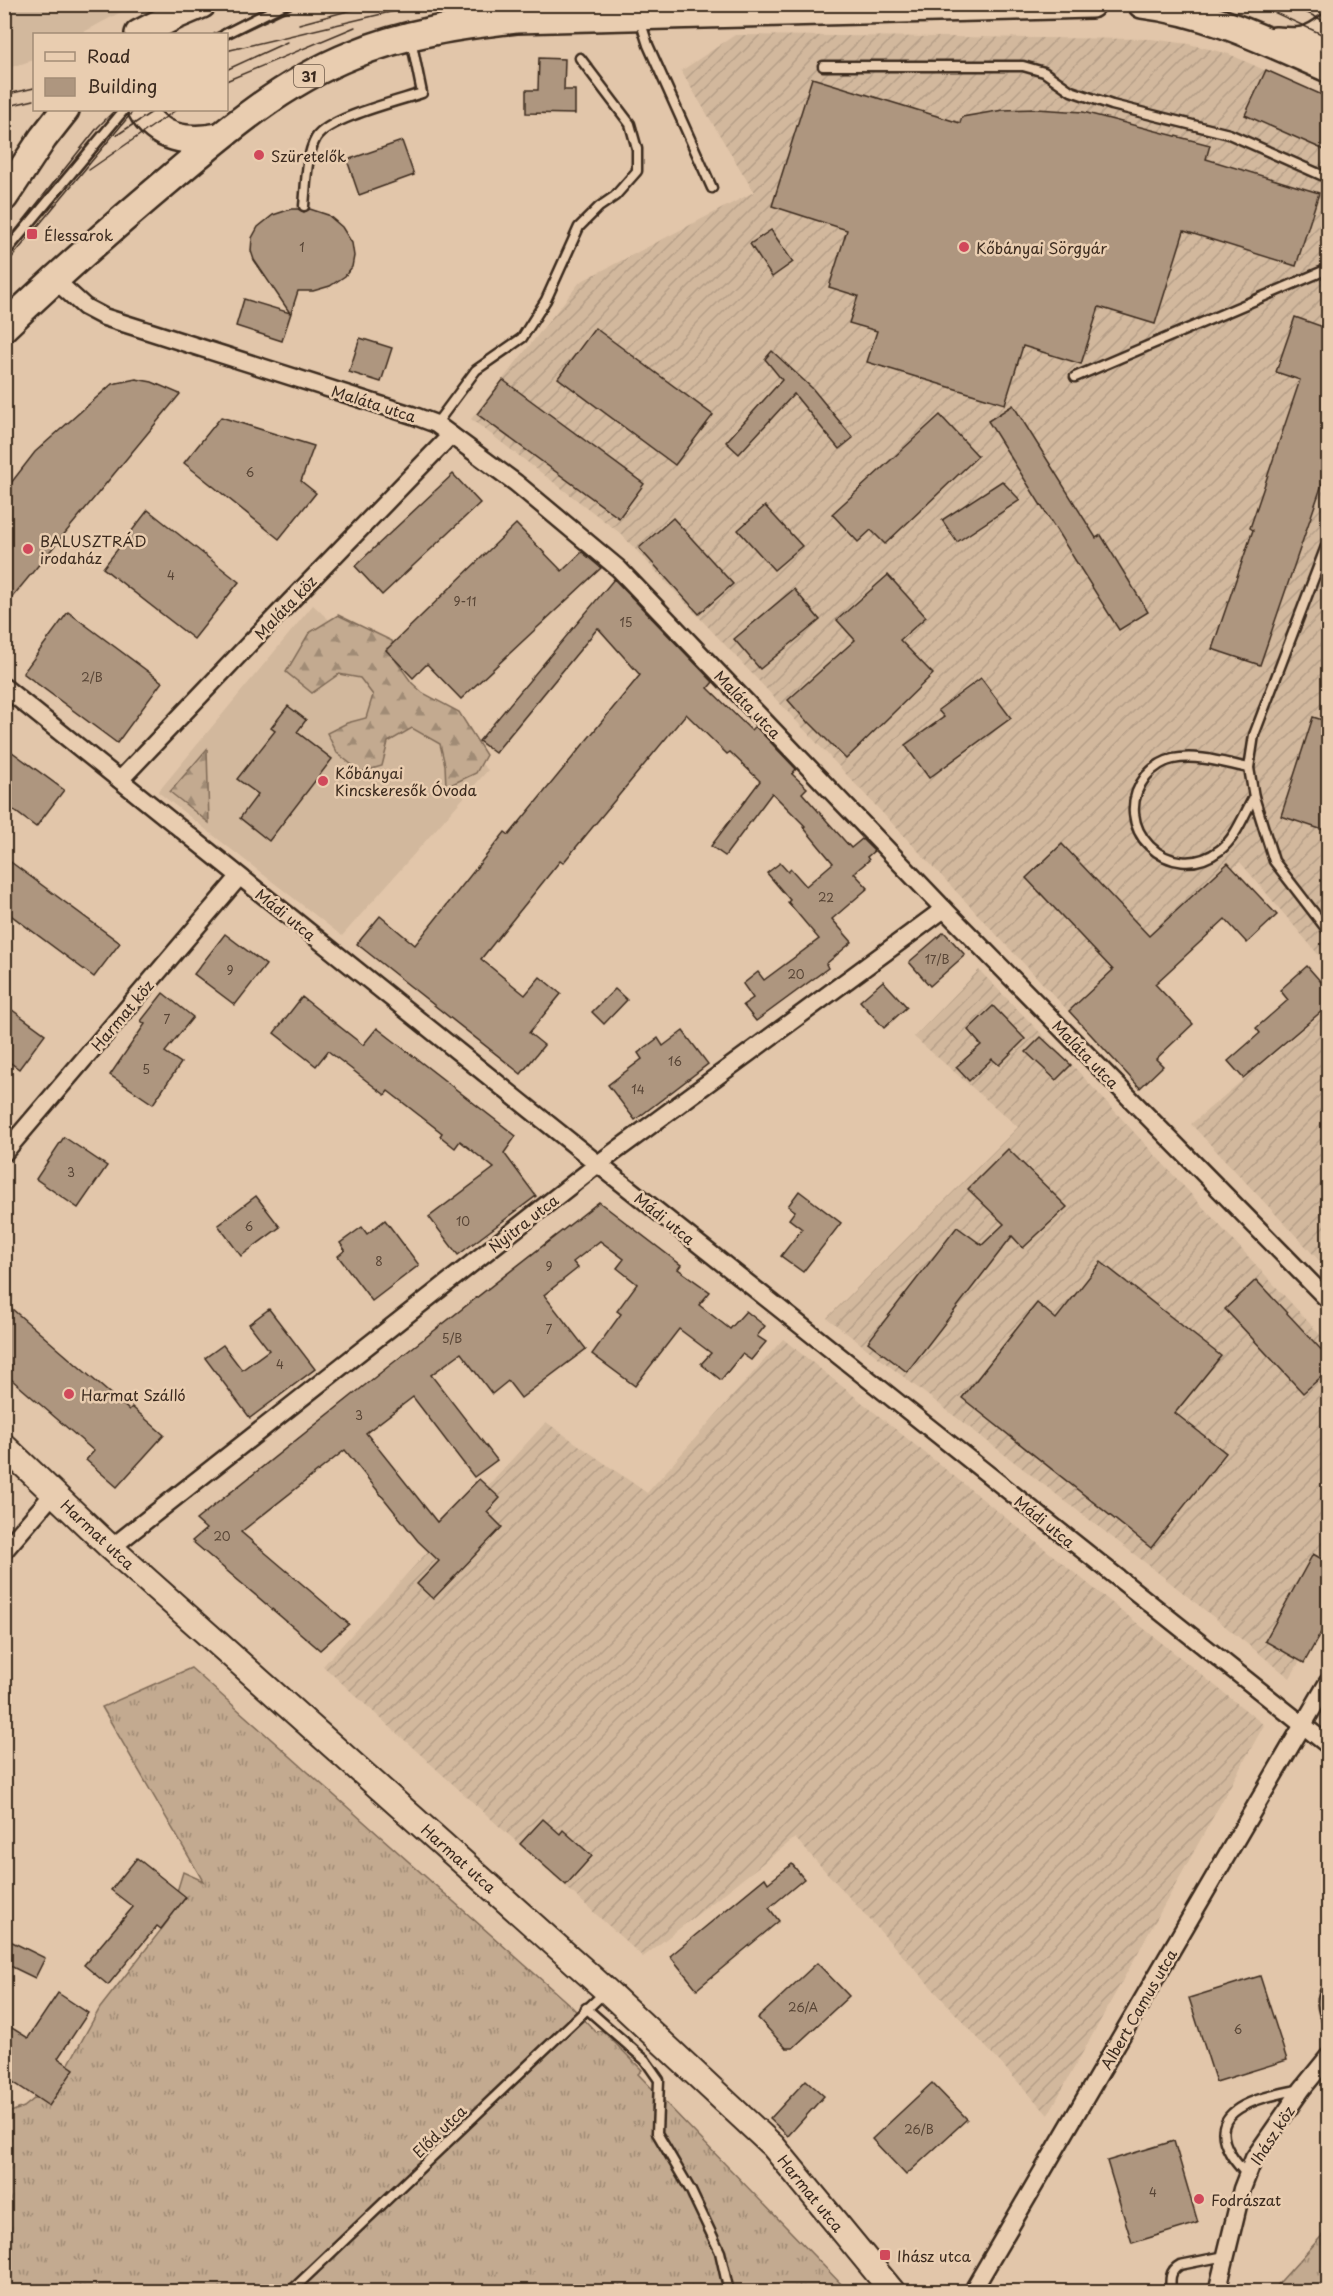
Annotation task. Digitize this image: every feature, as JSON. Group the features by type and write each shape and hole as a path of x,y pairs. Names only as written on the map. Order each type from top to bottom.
{"main road":[{"path":"142,33 167,25 202,4"},
{"name":"31","path":"4,327 219,137 308,77 351,55 410,36 456,26 516,19 1091,4"},
{"path":"1142,4 1171,8 1214,20 1329,68"},
{"path":"1265,40 1299,44 1316,38 1329,28"},
{"path":"4,197 43,138 64,111"},
{"path":"142,111 152,125 162,132 183,140 200,141 219,137"}],"street":[{"name":"Maláta utca","path":"55,280 85,307 104,317 436,424 534,497 619,569 944,909 1329,1300"},
{"name":"Maláta köz","path":"120,780 452,435"},
{"name":"Mádi utca","path":"4,687 1303,1727 1329,1745"},
{"name":"Harmat köz","path":"4,1153 239,876"},
{"name":"Nyitra utca","path":"111,1548 598,1164 944,909"},
{"name":"Harmat utca","path":"4,1446 111,1548 607,1991 773,2146 893,2292"},
{"path":"4,1551 54,1493"},
{"name":"Albert Camus utca","path":"972,2292 1329,1682"},
{"name":"Ihász köz","path":"1216,2292 1247,2175 1254,2158 1302,2089 1329,2057"}],"lane":[{"path":"227,33 285,4"},
{"path":"639,17 648,45 712,188"},
{"path":"304,206 309,162 316,137 337,121 422,93 410,36"},
{"path":"436,424 476,370 522,338 546,300 579,227 599,207 615,196 637,171 637,149 630,124 580,58"},
{"path":"823,66 1023,66 1044,72 1071,91 1112,105 1229,134 1329,178"},
{"path":"4,254 123,111"},
{"path":"1075,377 1329,269"},
{"path":"1329,541 1254,735 1249,768 1254,797 1274,861 1329,931"},
{"path":"1249,768 1190,756 1170,759 1152,769 1139,785 1133,805 1136,826 1146,844 1162,857 1182,862 1203,860 1221,850 1234,834 1254,797"},
{"path":"1329,1988 1323,1999 1323,2007 1329,2022"},
{"name":"Előd utca","path":"290,2292 586,2008 607,1991"},
{"path":"586,2008 645,2061 659,2080 657,2133 691,2191 720,2252 729,2292"},
{"path":"1247,2175 1230,2155 1226,2143 1225,2130 1230,2115 1243,2105 1256,2100 1302,2089"},
{"path":"1171,2292 1170,2278 1174,2269 1225,2256"}],"shaded area":[{"path":"5,4 134,4 82,33 33,33 33,60 5,69"},
{"path":"735,35 1151,39 1189,44 1229,54 1328,99 1328,966 1240,862 1072,1015 620,533 471,419 580,282 754,192 681,71"},
{"name":"Kőbányai Kincskeresők Óvoda","path":"313,605 488,770 342,936 158,792"},
{"path":"979,970 1076,1069 1324,1339 1328,1348 1328,1613 1290,1678 1147,1564 827,1318 1018,1127 914,1037"},
{"path":"1328,1008 1328,1270 1191,1124"},
{"path":"783,1339 1264,1725 1048,2115 795,1838 643,1957 323,1666 546,1422 647,1493"}],"green space":[{"path":"338,615 392,641 396,661 412,683 423,693 459,712 486,755 476,773 446,787 445,765 440,744 412,728 388,742 382,766 361,772 337,753 327,733 347,723 366,718 373,695 360,678 339,674 312,693 286,672 309,633"},
{"path":"207,749 209,823 170,792"},
{"path":"191,1668 571,2006 596,2032 602,2030 642,2070 638,2074 846,2289 844,2292 5,2292 5,2114 24,2107 62,2076 100,2008 168,1921 183,1872 203,1881 102,1707"},
{"path":"1328,2229 1328,2291 1272,2291"}],"building":[{"path":"539,58 565,59 564,90 575,90 575,114 526,113 526,90 538,90"},
{"path":"1266,70 1329,98 1329,152 1245,115"},
{"name":"Kőbányai Sörgyár","path":"812,78 960,123 962,117 1003,110 1037,109 1083,112 1210,145 1206,159 1319,193 1296,266 1184,231 1155,324 1099,307 1081,364 1023,346 1005,404 867,362 877,331 849,323 858,296 829,287 847,230 772,206"},
{"path":"402,141 414,175 359,195 347,160"},
{"path":"291,209 304,212 310,209 328,215 342,227 352,243 354,256 352,267 345,276 330,286 313,291 298,291 282,341 236,326 244,299 290,313 254,260 251,251 252,238 258,227 273,215"},
{"path":"771,230 793,262 772,277 750,244"},
{"path":"1295,317 1329,329 1329,464 1260,665 1212,649 1253,530 1250,528 1300,380 1276,372"},
{"path":"595,328 713,415 675,465 558,378"},
{"path":"360,338 392,348 381,382 349,372"},
{"path":"772,351 812,388 853,438 839,449 794,394 739,454 726,442 782,380 765,359"},
{"name":"BALUSZTRÁD irodaház","path":"136,379 152,382 180,394 4,607 4,492 35,452 112,384"},
{"path":"503,380 644,484 619,518 477,414"},
{"path":"1013,405 1096,538 1101,535 1148,612 1119,630 988,421"},
{"path":"940,415 978,456 885,544 871,530 858,542 832,514"},
{"path":"221,417 314,446 301,481 316,493 279,539 184,463"},
{"path":"453,474 480,503 382,595 355,566"},
{"path":"1002,481 1020,500 957,542 942,520"},
{"path":"765,506 802,546 774,570 738,530"},
{"path":"148,510 239,582 194,639 103,568"},
{"path":"673,518 733,584 699,614 639,548"},
{"path":"516,524 562,571 582,552 601,568 461,699 427,664 413,678 386,650"},
{"path":"888,575 926,617 900,640 933,674 846,759 808,723 788,700 855,640 837,620"},
{"path":"614,579 713,682 708,688 751,730 755,726 796,769 792,774 807,788 802,793 851,848 862,839 874,851 867,857 869,860 854,873 868,888 832,919 852,942 826,964 828,968 756,1021 743,1005 753,998 743,984 758,972 764,980 819,939 767,873 780,863 788,872 791,869 806,886 833,863 803,827 805,826 772,793 725,856 711,846 760,781 730,752 727,754 686,714 563,863 560,861 481,959 525,995 540,977 561,994 529,1033 544,1045 521,1074 357,944 380,916 415,945 505,832 509,835 640,675 598,628 495,753 479,741"},
{"path":"794,589 820,620 760,669 734,639"},
{"path":"68,612 162,682 117,743 23,673"},
{"path":"981,678 1011,718 929,778 905,745 944,717 938,710"},
{"path":"288,706 306,720 297,732 332,759 269,841 240,818 258,794 237,779 275,731 271,728"},
{"path":"1313,717 1329,722 1329,832 1281,816"},
{"path":"4,746 64,790 36,827 4,803"},
{"path":"1062,844 1149,936 1228,863 1277,915 1247,943 1225,919 1155,984 1193,1024 1156,1059 1163,1066 1140,1088 1069,1011 1113,970 1026,878"},
{"path":"4,857 120,943 94,977 4,910"},
{"path":"944,932 965,955 930,986 909,962"},
{"path":"225,934 266,965 235,1005 194,974"},
{"path":"1307,966 1329,991 1329,1005 1243,1078 1228,1061 1260,1033 1256,1028 1288,1000 1280,990"},
{"path":"883,981 907,1007 884,1028 860,1001"},
{"path":"615,989 627,1000 604,1024 592,1012"},
{"path":"163,993 193,1017 165,1052 181,1063 153,1104 110,1075 145,1024 141,1021"},
{"path":"302,997 363,1045 377,1028 516,1136 504,1153 536,1196 458,1255 429,1217 494,1168 460,1141 455,1148 440,1136 442,1133 388,1091 385,1095 328,1051 316,1066 274,1033"},
{"path":"4,1004 45,1034 19,1069 4,1058"},
{"path":"993,1006 1025,1039 999,1065 992,1059 969,1081 956,1067 981,1045 968,1030"},
{"path":"683,1031 708,1064 635,1120 608,1085 642,1059 638,1053 658,1038 663,1046"},
{"path":"1041,1037 1071,1065 1056,1080 1026,1052"},
{"path":"64,1137 107,1166 78,1208 36,1179"},
{"path":"1008,1149 1067,1207 1023,1248 1012,1236 907,1372 868,1342 957,1227 982,1245 1004,1224 968,1189"},
{"path":"799,1191 841,1223 803,1272 781,1256 802,1229 789,1219 795,1211 788,1206"},
{"path":"256,1196 280,1227 241,1256 218,1225"},
{"path":"599,1202 681,1265 678,1269 710,1292 699,1305 730,1329 746,1311 765,1326 757,1336 766,1342 751,1360 742,1354 721,1380 701,1364 711,1353 679,1329 635,1386 592,1354 621,1314 617,1311 637,1284 617,1268 624,1259 600,1241 573,1262 578,1268 544,1295 586,1349 521,1398 508,1381 492,1394 461,1353 431,1375 497,1460 474,1477 413,1397 366,1433 437,1522 479,1479 500,1498 487,1512 502,1527 433,1599 417,1584 439,1561 418,1541 345,1450 241,1532 349,1624 320,1650 192,1541 206,1529 196,1520"},
{"path":"385,1220 419,1265 372,1301 338,1256 345,1250 340,1243 362,1227 367,1234"},
{"path":"1101,1262 1221,1356 1175,1413 1226,1453 1151,1548 962,1398 1037,1303 1056,1319"},
{"path":"1256,1280 1329,1358 1329,1370 1303,1393 1225,1309"},
{"name":"Harmat Szálló","path":"4,1302 129,1410 132,1407 164,1435 117,1487 86,1460 94,1451 4,1373"},
{"path":"269,1309 315,1369 250,1418 205,1358 223,1345 242,1370 269,1350 249,1324"},
{"path":"1313,1554 1329,1563 1329,1618 1304,1663 1265,1641"},
{"path":"543,1819 560,1834 563,1830 592,1856 566,1885 520,1844"},
{"path":"137,1858 186,1897 161,1929 157,1926 108,1985 84,1965 133,1907 111,1890"},
{"path":"792,1864 804,1879 769,1908 779,1921 697,1989 670,1956 765,1878 768,1883"},
{"path":"4,1938 45,1958 35,1978 4,1963"},
{"path":"817,1963 849,1996 793,2048 786,2048 758,2018"},
{"path":"1260,1976 1287,2060 1216,2082 1189,1998"},
{"path":"58,1993 88,2013 58,2058 74,2069 49,2106 4,2076 4,2023 28,2038"},
{"path":"806,2080 824,2096 788,2136 770,2119"},
{"path":"932,2083 967,2119 906,2175 872,2139"},
{"path":"1174,2141 1198,2223 1132,2243 1107,2161"}],"tram line":[{"path":"216,33 271,4"},
{"path":"228,39 301,4"},
{"path":"299,24 374,4"},
{"path":"228,51 424,4"},
{"path":"1256,4 1328,37"},
{"path":"1289,4 1328,23"},
{"path":"228,80 355,27"},
{"path":"228,69 287,42"},
{"path":"4,95 33,88"},
{"path":"4,107 33,100"},
{"path":"4,245 98,127 114,111"},
{"path":"4,267 133,111"},
{"path":"117,135 153,111"},
{"path":"89,170 175,111"}],"place":[{"name":"Szüretelők","path":"259,155"},
{"name":"Élessarok","path":"32,234"},
{"name":"Kőbányai Sörgyár","path":"964,247"},
{"name":"BALUSZTRÁD irodaház","path":"28,549"},
{"name":"Kőbányai Kincskeresők Óvoda","path":"323,781"},
{"name":"Harmat Szálló","path":"69,1394"},
{"name":"Fodrászat","path":"1199,2199"},
{"name":"Ihász utca","path":"885,2255"}]}
